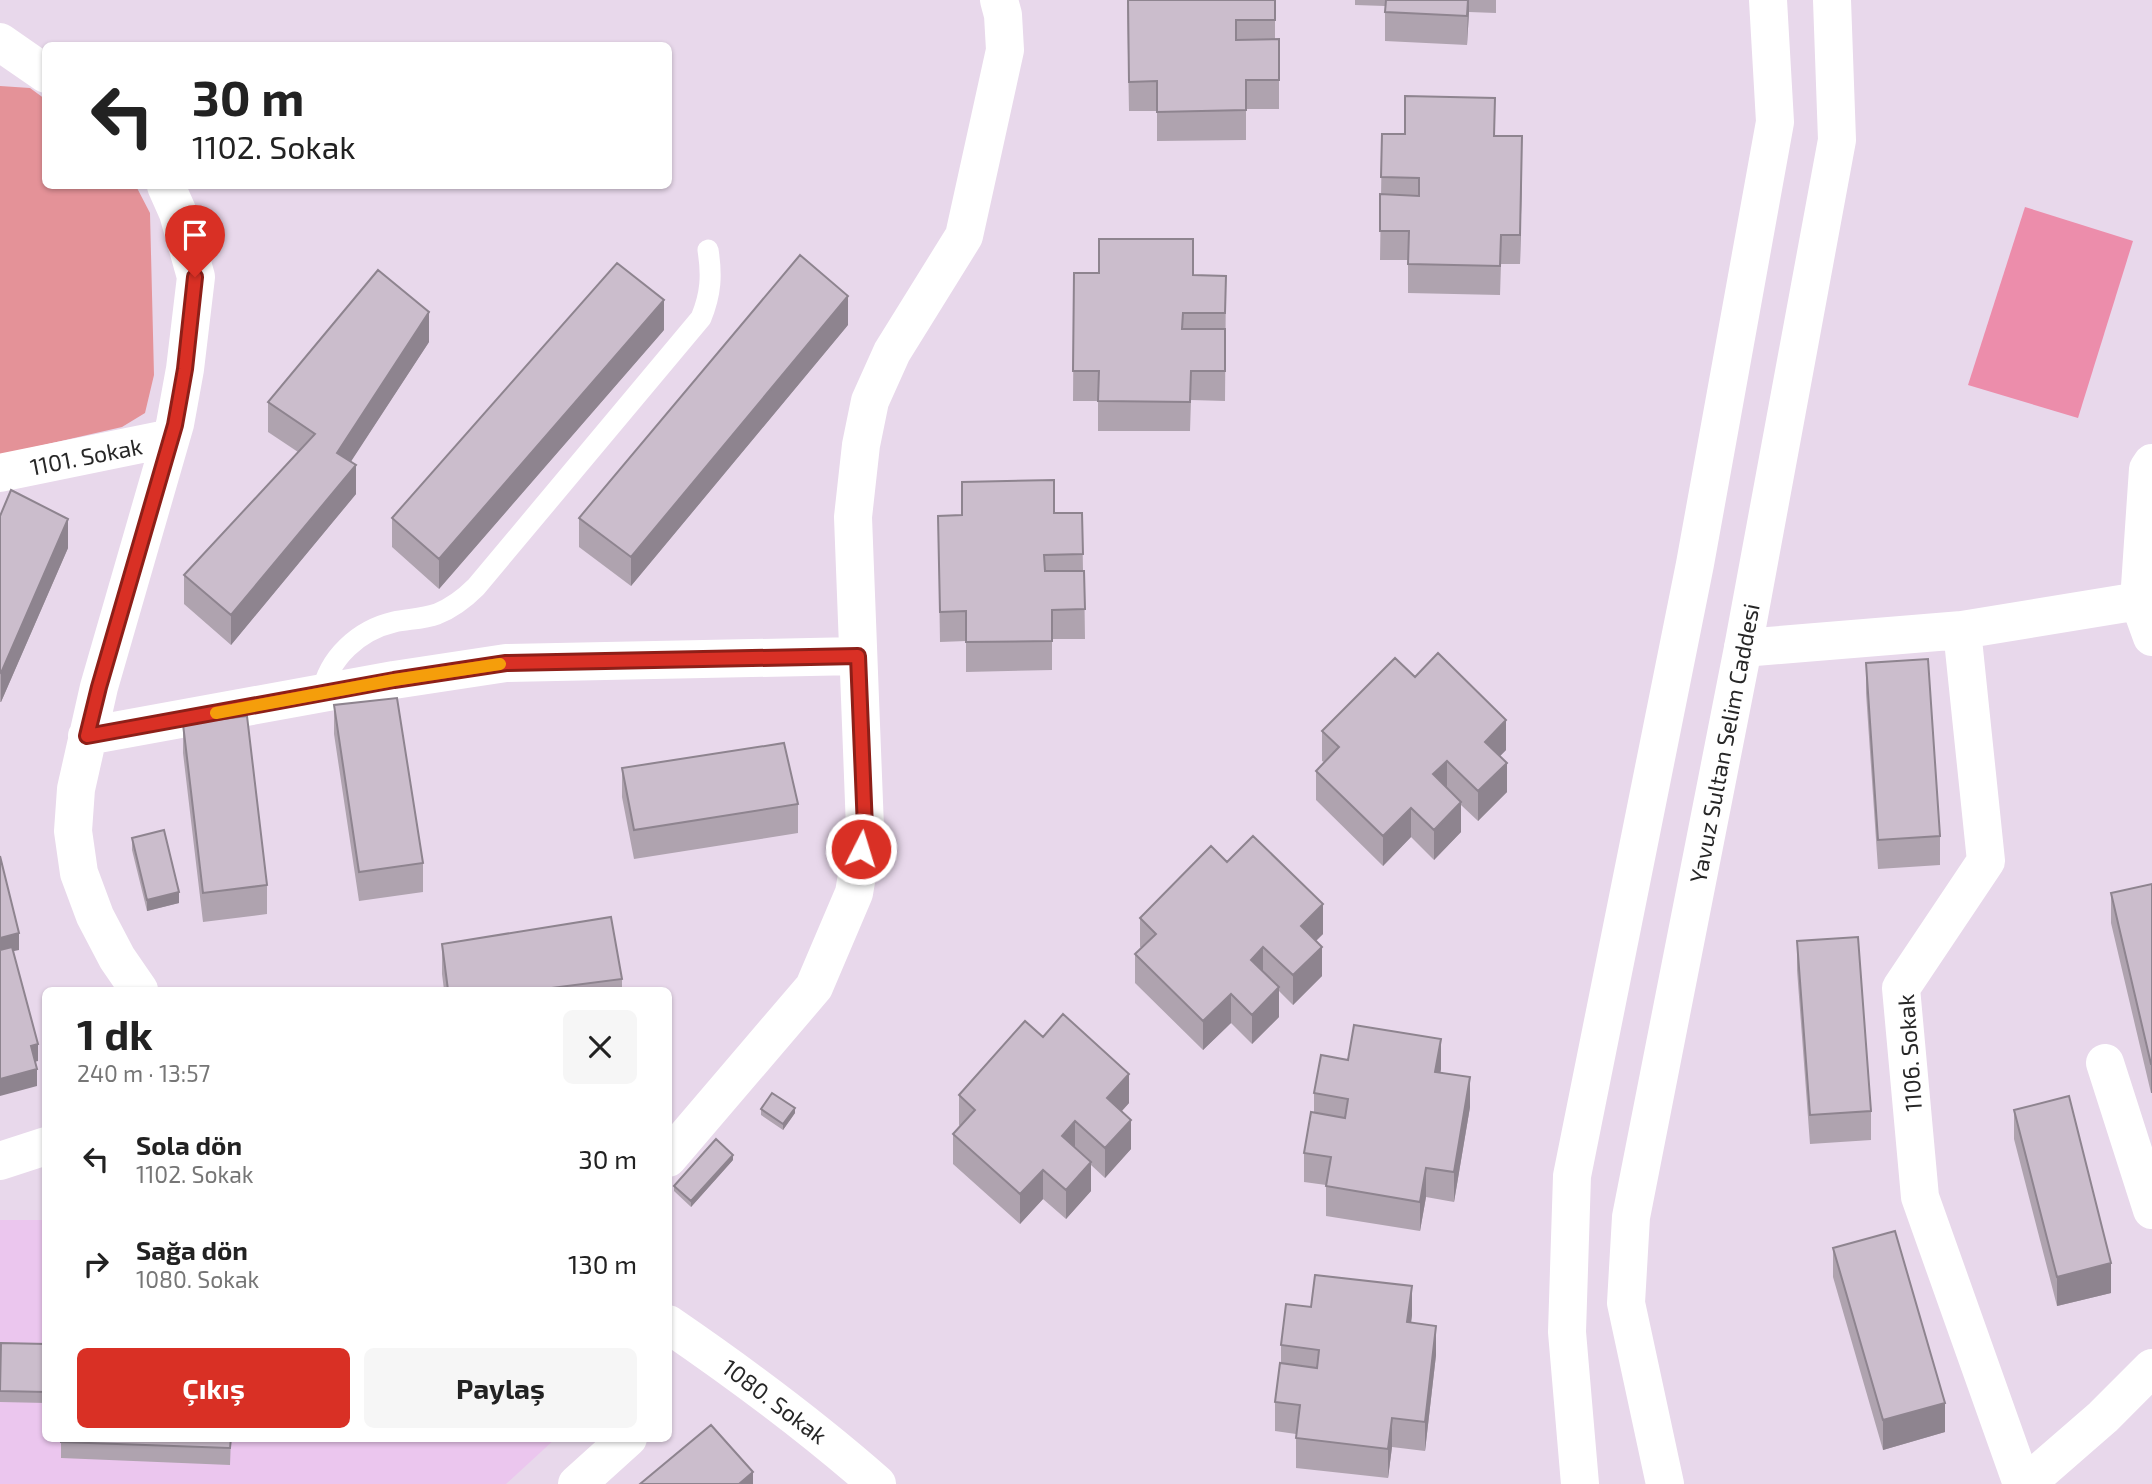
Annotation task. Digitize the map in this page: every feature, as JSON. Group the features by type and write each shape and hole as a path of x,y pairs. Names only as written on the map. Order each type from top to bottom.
{"street":[{"path":"672,1153 814,987 854,893 865,828 853,517 863,434 870,401 892,352 964,236 1004,50 1003,15 999,0"},
{"path":"1580,1484 1567,1332 1572,1177 1695,564 1775,122 1768,0"},
{"name":"Yavuz Sultan Selim Caddesi","path":"1665,1484 1626,1303 1631,1217 1743,648 1837,140 1832,0"},
{"path":"4,49 42,72"},
{"path":"137,987 95,916 79,873 73,831 76,789 87,736 172,438 185,369 195,277 178,214 167,189"},
{"name":"1101. Sokak","path":"0,473 172,438"},
{"path":"2152,463 2148,469 2139,601 2152,637"},
{"path":"1743,648 1962,630 2139,601"},
{"name":"1106. Sokak","path":"1962,630 1986,861 1901,988 1920,1197 2024,1484"},
{"path":"87,736 394,680 506,663 858,656"},
{"path":"2105,1063 2152,1210"},
{"path":"0,1161 42,1147"},
{"name":"1080. Sokak","path":"672,1327 823,1437 877,1484"},
{"path":"2024,1484 2103,1417 2152,1368"},
{"path":"577,1484 624,1442"}],"lane":[{"path":"322,694 336,658 361,637 373,629 393,622 437,614 457,604 476,587 701,318 710,295 708,250"}],"shaded area":[{"path":"0,86 30,88 42,97 42,189 138,189 150,213 154,375 145,413 122,427 0,455"},
{"path":"2025,207 2133,241 2078,418 1968,385"},
{"path":"0,1220 42,1220 42,1442 552,1442 506,1484 0,1484"}],"building":[{"path":"1128,0 1275,0 1275,20 1236,20 1236,40 1279,39 1279,80 1246,80 1246,110 1157,112 1157,81 1129,82"},
{"path":"1386,0 1468,0 1467,16 1385,12"},
{"path":"1405,96 1495,98 1494,136 1522,136 1520,235 1501,235 1500,266 1408,264 1409,231 1380,231 1380,194 1419,196 1419,178 1381,177 1382,134 1405,134"},
{"path":"1099,239 1193,239 1193,275 1226,276 1225,313 1183,313 1182,329 1225,329 1225,371 1191,371 1190,402 1098,401 1099,371 1073,371 1074,273 1099,273"},
{"path":"800,255 848,296 631,557 579,518"},
{"path":"617,263 664,300 439,559 392,518"},
{"path":"378,270 429,312 337,453 356,465 231,615 184,575 315,434 268,402"},
{"path":"1054,480 1054,513 1082,513 1083,554 1044,555 1045,571 1084,571 1085,609 1052,610 1052,641 966,642 966,611 940,612 938,516 962,515 962,482"},
{"path":"11,490 68,519 1,673 0,516"},
{"path":"1438,653 1506,720 1485,742 1507,763 1478,791 1447,761 1433,774 1461,802 1434,830 1411,808 1383,836 1316,771 1339,747 1322,731 1395,658 1415,677"},
{"path":"1928,659 1940,836 1878,840 1866,663"},
{"path":"397,698 423,863 359,872 334,705"},
{"path":"247,716 267,885 203,893 183,724"},
{"path":"784,743 798,804 634,830 622,768"},
{"path":"164,830 179,892 147,900 132,838"},
{"path":"1253,836 1323,904 1301,926 1322,947 1293,975 1263,947 1251,960 1279,987 1252,1015 1231,994 1203,1021 1135,954 1156,934 1140,918 1211,846 1227,862"},
{"path":"0,856 19,933 0,938"},
{"path":"2152,884 2152,1064 2151,1064 2111,893"},
{"path":"611,917 622,979 559,987 448,987 442,944"},
{"path":"1858,937 1871,1111 1810,1115 1797,941"},
{"path":"12,947 38,1044 31,1046 37,1069 0,1079 0,950"},
{"path":"1063,1014 1129,1074 1107,1098 1131,1120 1105,1148 1075,1121 1062,1136 1091,1162 1066,1190 1043,1170 1020,1194 953,1134 975,1110 959,1095 1025,1021 1043,1037"},
{"path":"1354,1025 1441,1039 1435,1072 1470,1077 1454,1172 1426,1168 1420,1202 1326,1186 1331,1157 1304,1153 1311,1112 1345,1118 1348,1099 1314,1093 1321,1055 1348,1060"},
{"path":"772,1093 795,1108 783,1124 761,1109"},
{"path":"2069,1096 2111,1263 2057,1277 2014,1110"},
{"path":"716,1139 733,1155 691,1201 674,1186"},
{"path":"1895,1231 1945,1403 1883,1420 1833,1248"},
{"path":"1315,1275 1412,1286 1407,1322 1436,1326 1425,1422 1392,1418 1388,1449 1296,1438 1300,1405 1275,1402 1280,1363 1317,1368 1319,1350 1281,1345 1286,1304 1311,1307"},
{"path":"1,1343 42,1344 42,1392 0,1391"},
{"path":"711,1425 753,1472 739,1484 640,1484"},
{"path":"61,1442 231,1442 230,1448"}],"slow traffic":[{"path":"216,713 394,680 500,664"}],"route":[{"path":"195,277 185,369 175,425 87,736 394,680 506,663 858,656 865,828 861,849"}]}
